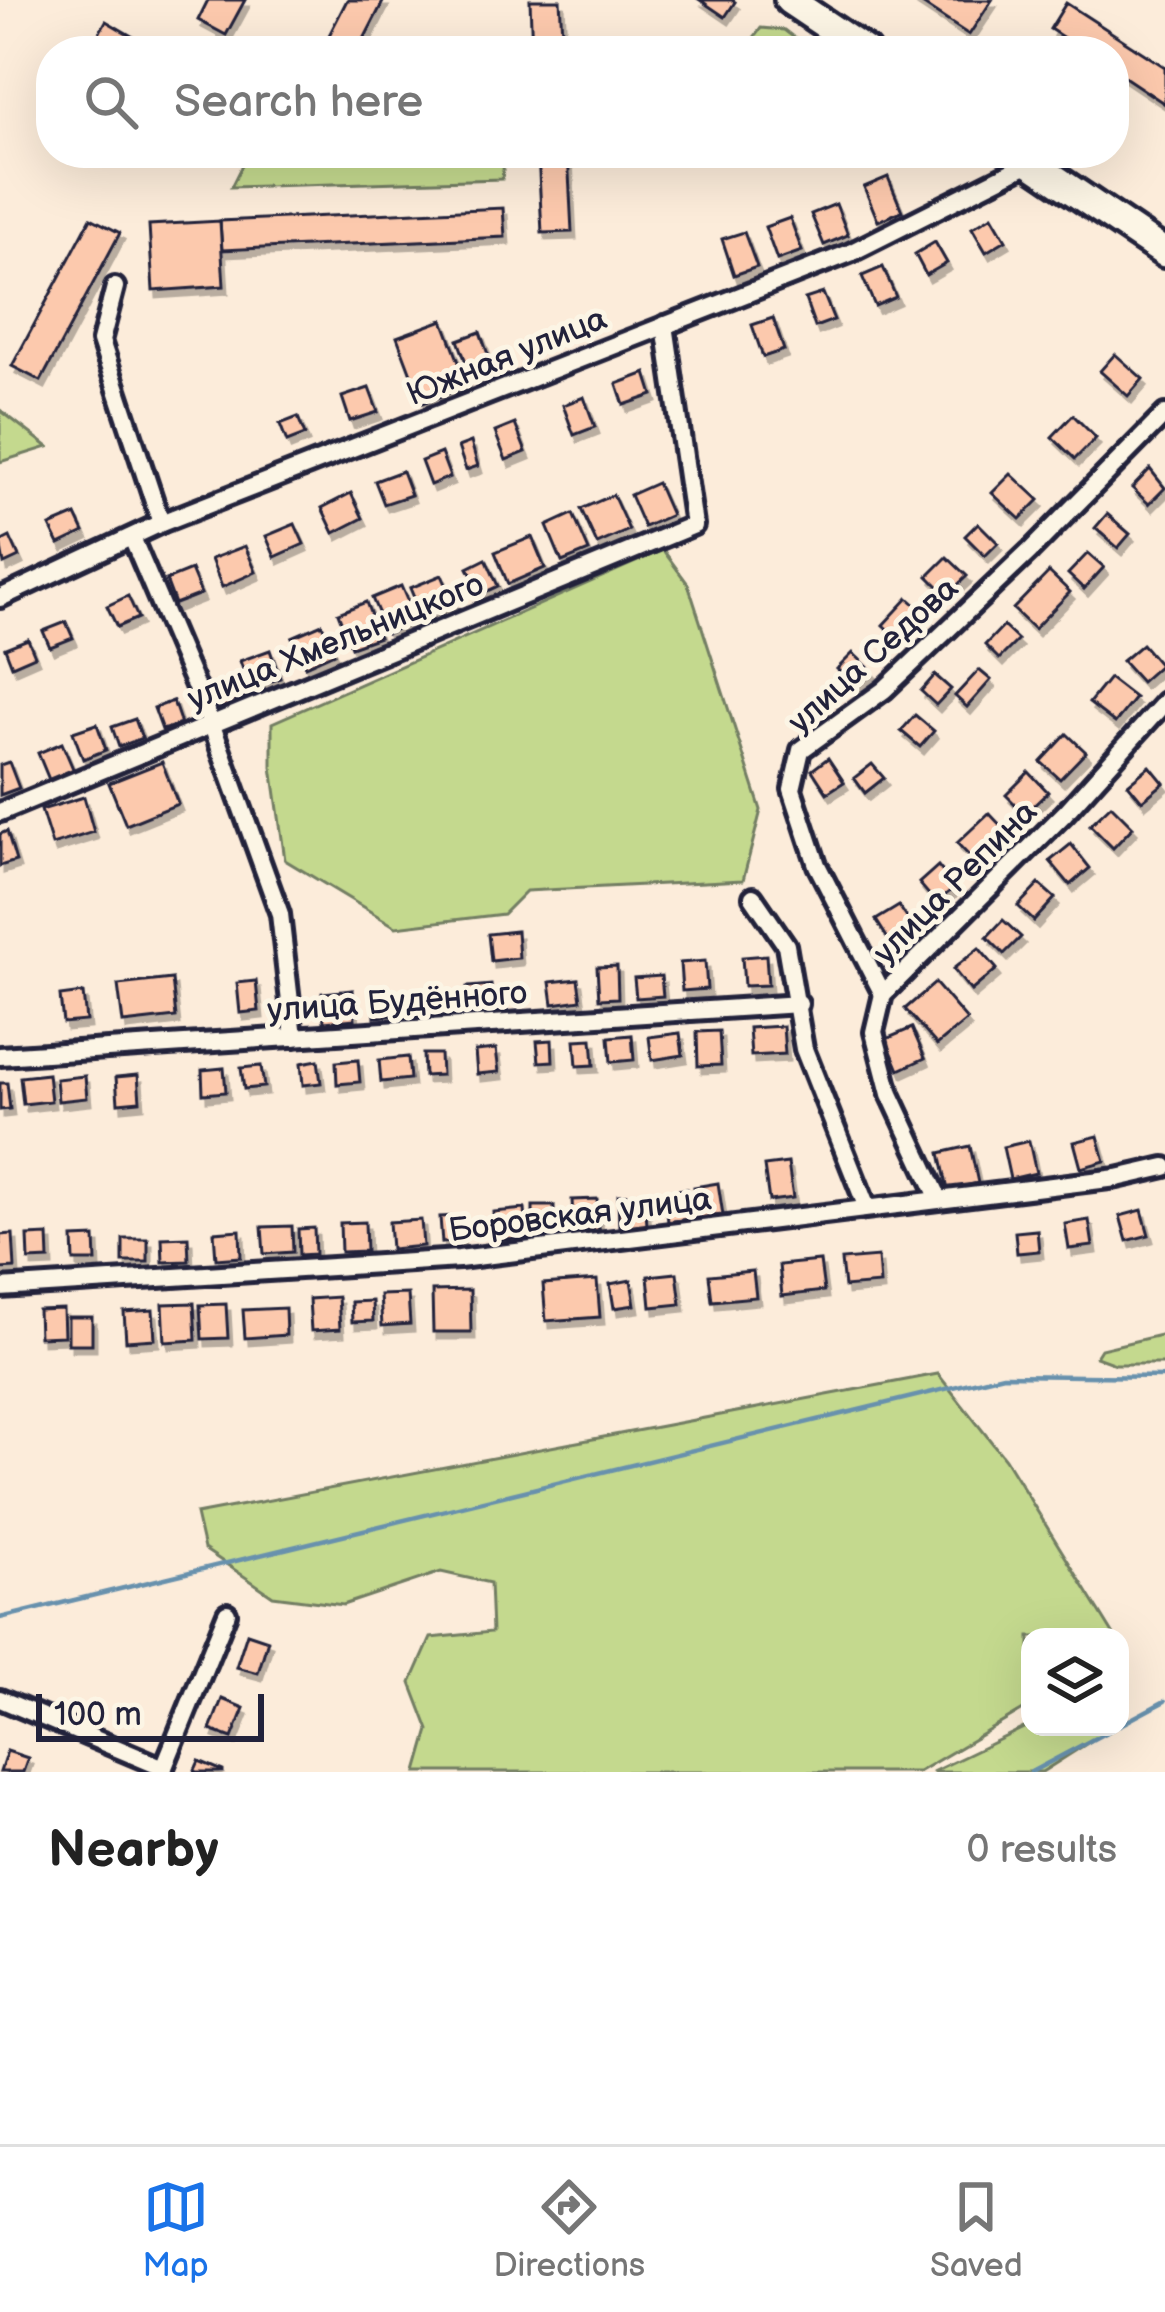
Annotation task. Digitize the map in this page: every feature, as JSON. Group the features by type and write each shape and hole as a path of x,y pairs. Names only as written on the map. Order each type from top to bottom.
{"main road":[{"path":"789,0 843,36"},
{"path":"1039,168 1165,253"}],"street":[{"name":"Южная улица","path":"0,598 161,524 850,253 1006,168"},
{"path":"115,287 101,340 161,524"},
{"name":"улица Хмельницкого","path":"0,812 694,526 665,325"},
{"name":"улица Седова","path":"883,994 817,865 792,789 801,750 884,690 1165,414"},
{"path":"133,540 211,723 280,914 294,1037"},
{"name":"улица Репина","path":"939,1199 890,1094 874,1032 883,994 1065,813 1165,702"},
{"path":"753,897 786,945 804,1049 867,1208"},
{"name":"улица Будённого","path":"0,1056 799,1004"},
{"name":"Боровская улица","path":"0,1288 459,1259 1117,1178 1165,1167"},
{"path":"0,1699 163,1770 226,1613"}],"green space":[{"path":"761,28 784,30 792,36 755,36"},
{"path":"240,168 503,168 502,179 231,187"},
{"path":"0,410 48,447 0,462"},
{"path":"663,550 688,584 761,810 743,880 526,891 503,914 396,927 285,860 272,767 272,723"},
{"path":"1165,1334 1165,1364 1115,1364 1096,1357 1101,1349"},
{"path":"938,1374 1005,1459 1109,1628 1021,1628 1021,1711 918,1772 417,1772 429,1730 411,1683 431,1638 492,1632 490,1583 441,1572 343,1605 273,1596 204,1549 196,1514"},
{"path":"1021,1729 1021,1736 1099,1736 1042,1772 932,1772"}],"building":[{"path":"208,0 245,0 226,35 198,20"},
{"path":"347,0 384,0 366,36 329,36"},
{"path":"530,0 560,0 562,36 531,36"},
{"path":"700,0 732,0 735,2 725,17"},
{"path":"916,0 992,0 969,35"},
{"path":"1066,3 1117,36 1061,36 1050,29"},
{"path":"106,21 132,36 98,36"},
{"path":"1129,44 1165,67 1165,104 1129,80"},
{"path":"539,168 569,168 572,232 542,233"},
{"path":"888,177 902,211 878,221 864,187"},
{"path":"836,204 848,235 824,245 811,214"},
{"path":"503,208 505,237 222,250 220,221"},
{"path":"992,216 1006,240 986,252 972,228"},
{"path":"91,218 120,233 41,381 12,366"},
{"path":"790,218 802,251 777,260 765,227"},
{"path":"220,221 224,286 153,291 149,225"},
{"path":"744,232 757,267 734,275 722,239"},
{"path":"935,242 947,263 926,275 915,254"},
{"path":"883,267 896,297 875,306 862,276"},
{"path":"823,293 834,320 815,327 805,299"},
{"path":"773,318 784,350 763,357 752,325"},
{"path":"443,320 468,386 422,403 397,337"},
{"path":"480,332 493,368 471,376 458,340"},
{"path":"1115,354 1143,379 1128,396 1100,371"},
{"path":"646,373 653,395 624,405 617,384"},
{"path":"369,388 378,412 350,421 342,397"},
{"path":"584,397 595,427 574,435 563,405"},
{"path":"1073,415 1096,438 1075,459 1052,437"},
{"path":"298,417 305,435 287,442 280,424"},
{"path":"515,424 526,452 506,460 495,432"},
{"path":"471,442 478,466 466,470 458,447"},
{"path":"441,453 450,477 430,485 421,461"},
{"path":"1150,469 1165,488 1149,504 1132,488"},
{"path":"402,471 411,495 384,504 375,481"},
{"path":"1011,474 1039,500 1020,519 992,493"},
{"path":"657,483 671,515 644,527 630,495"},
{"path":"351,493 363,518 334,533 322,508"},
{"path":"613,495 629,530 597,544 581,509"},
{"path":"573,514 589,551 562,562 547,526"},
{"path":"1107,514 1130,534 1118,548 1095,528"},
{"path":"76,515 84,532 59,544 50,526"},
{"path":"978,523 998,543 985,556 965,536"},
{"path":"295,524 304,544 275,557 266,536"},
{"path":"10,537 19,557 4,564 0,542"},
{"path":"532,537 545,568 508,584 495,552"},
{"path":"245,546 256,572 222,587 211,559"},
{"path":"1088,553 1104,567 1084,589 1068,574"},
{"path":"947,557 967,576 947,595 928,576"},
{"path":"486,559 498,586 481,594 468,568"},
{"path":"191,570 201,594 175,604 166,580"},
{"path":"1049,572 1070,592 1034,629 1013,609"},
{"path":"442,575 454,603 422,617 410,588"},
{"path":"401,586 416,621 387,633 372,598"},
{"path":"128,596 138,618 117,627 107,606"},
{"path":"908,598 926,614 900,641 883,625"},
{"path":"366,602 379,637 351,647 338,613"},
{"path":"66,622 73,638 50,647 43,631"},
{"path":"322,624 334,653 305,666 292,637"},
{"path":"1003,626 1018,640 999,659 985,645"},
{"path":"28,639 35,656 12,666 5,648"},
{"path":"1142,644 1160,665 1141,682 1122,661"},
{"path":"270,650 280,678 250,689 240,661"},
{"path":"853,653 872,671 856,687 837,669"},
{"path":"979,670 991,680 967,707 955,696"},
{"path":"935,675 951,689 936,705 921,691"},
{"path":"238,677 245,700 221,708 213,686"},
{"path":"1109,678 1135,698 1115,723 1089,703"},
{"path":"173,701 181,724 162,730 154,708"},
{"path":"915,715 934,731 920,747 901,731"},
{"path":"135,719 142,738 119,747 112,727"},
{"path":"97,724 106,750 83,759 73,732"},
{"path":"1067,734 1086,752 1060,779 1041,762"},
{"path":"62,743 74,771 50,782 38,753"},
{"path":"828,758 844,782 827,793 812,770"},
{"path":"9,762 19,788 0,795 0,765"},
{"path":"162,762 178,804 126,825 109,783"},
{"path":"872,764 884,778 865,793 854,778"},
{"path":"1150,766 1164,783 1142,801 1128,784"},
{"path":"1029,772 1048,792 1025,814 1006,795"},
{"path":"84,797 94,832 52,845 41,810"},
{"path":"1111,805 1133,827 1113,848 1090,825"},
{"path":"989,813 1005,830 973,860 957,843"},
{"path":"7,831 16,861 0,866 0,834"},
{"path":"1071,844 1090,868 1070,885 1050,861"},
{"path":"938,866 955,887 936,903 919,883"},
{"path":"1039,884 1055,898 1034,921 1018,906"},
{"path":"899,906 913,927 890,942 876,920"},
{"path":"1003,920 1021,937 1004,954 987,937"},
{"path":"517,931 519,958 491,961 488,934"},
{"path":"979,948 997,969 971,991 953,969"},
{"path":"766,955 768,985 744,986 742,957"},
{"path":"705,961 707,989 682,991 680,963"},
{"path":"617,966 618,998 599,999 597,967"},
{"path":"661,976 663,996 636,998 634,978"},
{"path":"172,979 176,1017 123,1023 118,985"},
{"path":"578,979 581,1000 553,1004 550,982"},
{"path":"256,981 259,1011 240,1013 237,983"},
{"path":"935,983 967,1020 937,1045 905,1009"},
{"path":"491,985 493,1007 469,1009 467,987"},
{"path":"353,990 355,1019 324,1022 322,993"},
{"path":"431,991 434,1012 410,1016 407,994"},
{"path":"396,992 397,1015 375,1017 373,994"},
{"path":"83,993 86,1021 63,1023 60,996"},
{"path":"783,1026 785,1054 751,1056 749,1028"},
{"path":"912,1028 925,1058 899,1070 886,1039"},
{"path":"719,1031 721,1065 698,1066 697,1032"},
{"path":"680,1033 683,1055 652,1060 649,1037"},
{"path":"632,1035 634,1060 611,1062 609,1037"},
{"path":"592,1039 594,1065 577,1066 575,1040"},
{"path":"552,1040 553,1061 539,1062 537,1041"},
{"path":"496,1049 499,1072 477,1074 475,1051"},
{"path":"423,1054 440,1054 441,1075 424,1076"},
{"path":"408,1057 410,1079 381,1082 379,1060"},
{"path":"318,1060 321,1083 303,1085 301,1063"},
{"path":"358,1060 360,1082 337,1084 336,1062"},
{"path":"261,1066 264,1087 244,1089 241,1068"},
{"path":"224,1068 226,1092 203,1094 202,1070"},
{"path":"48,1074 51,1101 23,1104 20,1077"},
{"path":"138,1075 140,1101 118,1103 116,1077"},
{"path":"85,1076 87,1098 58,1101 56,1079"},
{"path":"0,1083 7,1083 10,1109 0,1110"},
{"path":"1098,1136 1105,1161 1081,1168 1074,1142"},
{"path":"1029,1141 1036,1173 1010,1179 1003,1147"},
{"path":"970,1146 978,1183 948,1190 940,1153"},
{"path":"788,1163 793,1198 769,1201 764,1166"},
{"path":"718,1183 723,1215 699,1218 694,1187"},
{"path":"687,1189 690,1219 668,1222 665,1191"},
{"path":"645,1194 647,1226 619,1227 618,1195"},
{"path":"597,1199 599,1230 574,1232 572,1200"},
{"path":"533,1206 554,1206 554,1237 533,1237"},
{"path":"525,1209 527,1237 495,1240 493,1212"},
{"path":"1142,1210 1149,1235 1127,1241 1120,1216"},
{"path":"459,1216 461,1241 442,1243 440,1217"},
{"path":"421,1220 423,1246 391,1249 389,1222"},
{"path":"1089,1220 1093,1246 1069,1249 1065,1224"},
{"path":"365,1222 366,1251 341,1252 340,1223"},
{"path":"292,1226 293,1252 264,1254 262,1227"},
{"path":"314,1228 315,1254 299,1255 298,1229"},
{"path":"240,1230 241,1257 216,1259 214,1232"},
{"path":"1037,1230 1039,1251 1017,1253 1015,1232"},
{"path":"13,1234 15,1268 0,1269 0,1235"},
{"path":"48,1235 49,1259 29,1260 28,1236"},
{"path":"95,1237 96,1261 74,1261 73,1238"},
{"path":"188,1237 189,1261 163,1262 162,1238"},
{"path":"123,1239 148,1239 148,1262 123,1262"},
{"path":"878,1257 880,1284 844,1287 841,1260"},
{"path":"820,1261 824,1291 782,1296 779,1265"},
{"path":"753,1271 756,1297 712,1301 709,1275"},
{"path":"677,1273 681,1304 651,1307 648,1276"},
{"path":"597,1280 600,1317 546,1321 543,1284"},
{"path":"631,1280 635,1305 614,1308 610,1284"},
{"path":"470,1290 471,1332 433,1332 432,1291"},
{"path":"408,1294 410,1324 382,1326 380,1295"},
{"path":"338,1297 340,1329 311,1331 309,1299"},
{"path":"372,1301 373,1321 352,1322 351,1302"},
{"path":"194,1303 196,1340 165,1342 163,1304"},
{"path":"226,1304 228,1338 202,1339 200,1305"},
{"path":"285,1308 286,1335 245,1338 243,1310"},
{"path":"63,1309 64,1336 39,1337 38,1310"},
{"path":"153,1310 155,1339 126,1341 124,1312"},
{"path":"68,1317 92,1317 92,1344 68,1344"},
{"path":"247,1633 268,1640 258,1673 236,1667"},
{"path":"222,1699 244,1708 232,1738 210,1730"},
{"path":"7,1751 28,1758 23,1772 0,1772"},
{"path":"199,1761 223,1771 223,1772 194,1772"}],"waterway":[{"path":"0,1618 1003,1375 1165,1377"},
{"path":"1129,1720 1165,1701"},
{"path":"1031,1772 1099,1736"}]}
